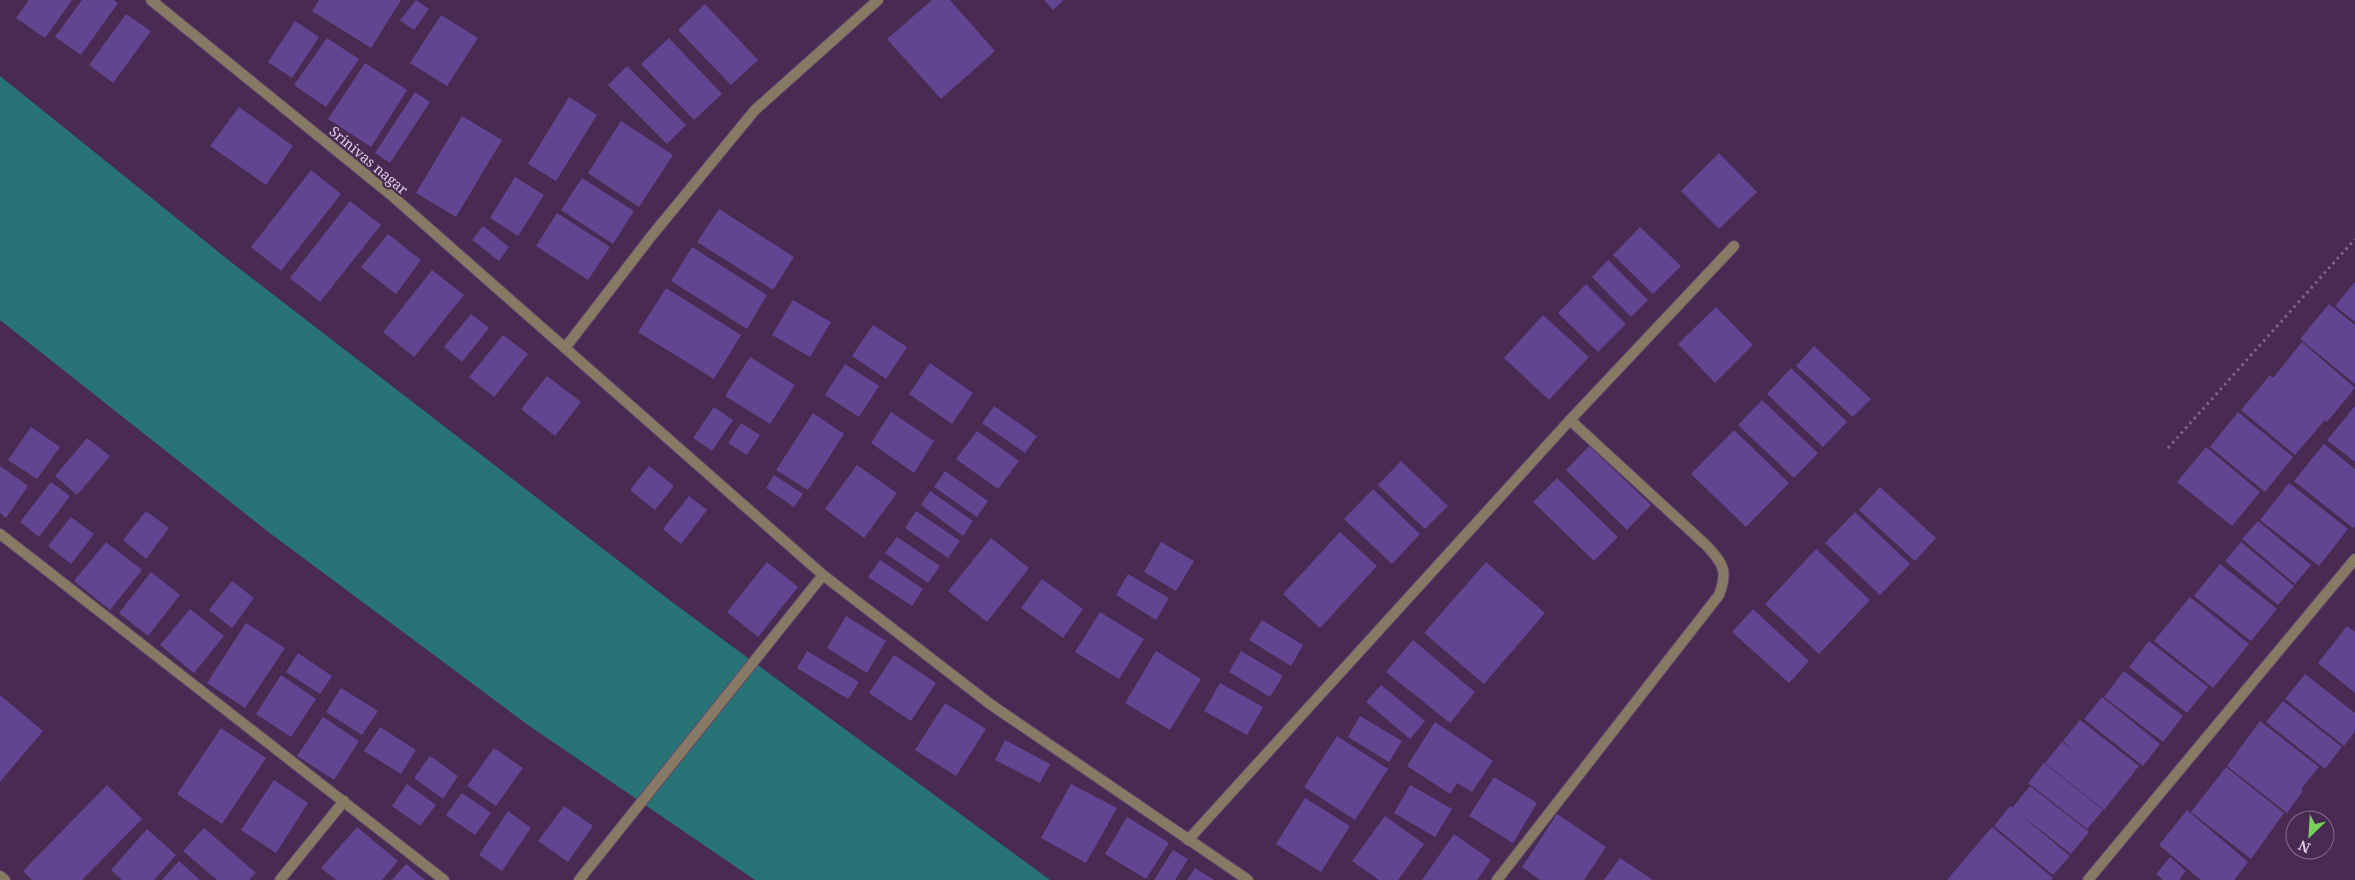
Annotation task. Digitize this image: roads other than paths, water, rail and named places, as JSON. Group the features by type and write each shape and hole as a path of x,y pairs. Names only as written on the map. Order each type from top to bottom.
{"street":[{"name":"Srinivas nagar","path":"152,0 390,194 823,575 990,704 1248,880"},
{"path":"565,348 653,234 755,110 878,0"},
{"path":"1188,840 1570,420 1734,246"},
{"path":"1497,880 1719,595 1725,578 1721,561 1707,546 1570,420"},
{"path":"0,534 444,880"},
{"path":"2088,880 2355,559"},
{"path":"579,880 823,575"},
{"path":"280,880 344,802"},
{"path":"0,876 5,880"}]}
